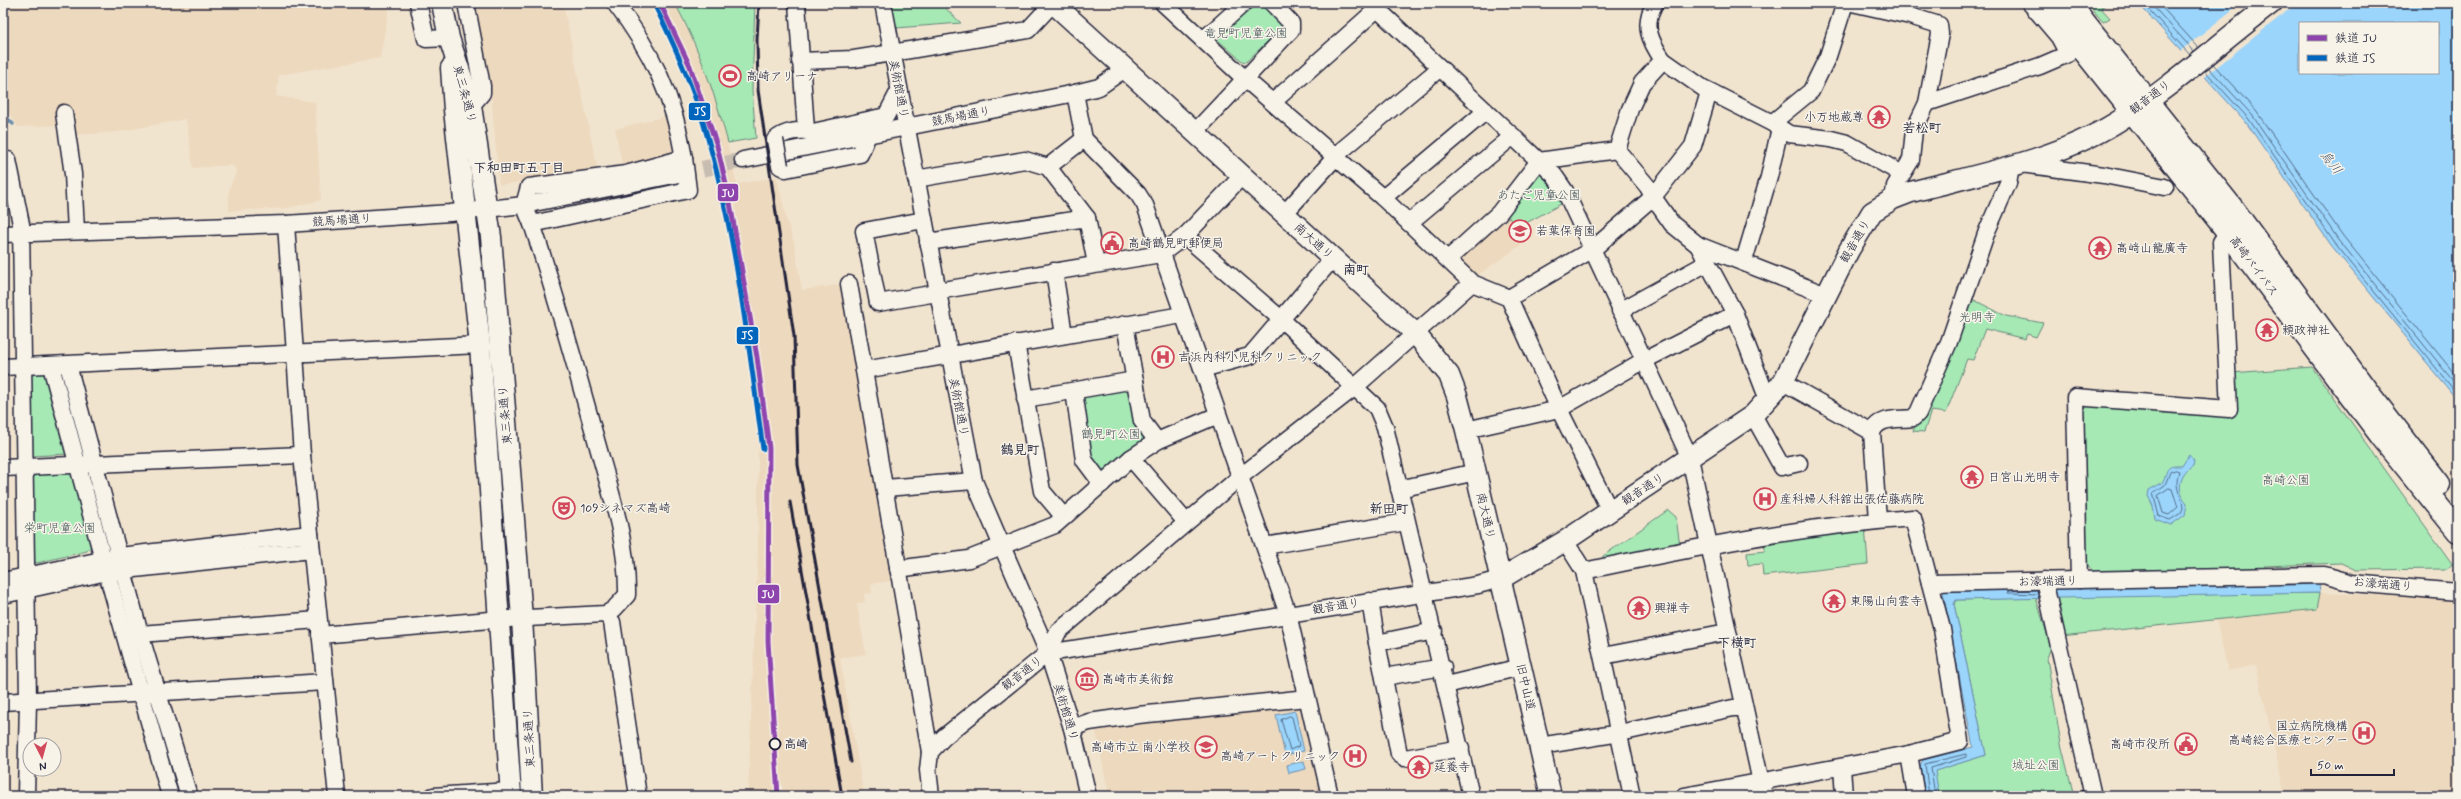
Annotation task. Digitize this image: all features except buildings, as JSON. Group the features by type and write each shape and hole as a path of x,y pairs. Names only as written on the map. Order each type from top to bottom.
{"highway":[{"name":"高崎バイパス","path":"2046,3 2146,100 2228,232 2382,437 2458,531"},
{"name":"高崎バイパス","path":"2069,3 2233,209 2369,394 2458,507"},
{"path":"2382,437 2458,544"}],"main road":[{"name":"東三条通り","path":"442,3 449,38 471,106 488,209 522,618 532,796"},
{"name":"南大通り","path":"1053,3 1415,333 1449,375 1457,396 1466,430 1500,579"},
{"name":"観音通り","path":"1500,579 1565,540 1690,458 1753,414 1768,400 1783,382 1849,250 1872,212 1894,199 1911,192 2015,165 2084,138 2117,122 2272,3"},
{"name":"東三条通り","path":"449,38 454,110 480,345 511,793"},
{"name":"旧中山道","path":"1500,579 1540,746 1548,795"}],"street":[{"path":"418,3 426,39 449,38"},
{"path":"466,3 482,86 482,93 471,106"},
{"path":"532,224 688,190 679,125 650,52 615,3"},
{"path":"797,3 806,130"},
{"name":"美術館通り","path":"883,3 948,354 974,481 1048,653 1072,728 1088,796"},
{"path":"800,61 854,59 1028,30 1053,3"},
{"path":"1163,3 1244,78 1383,198 1448,258 1472,283 1510,298 1559,409 1610,511"},
{"path":"1203,40 1244,3"},
{"path":"1195,132 1244,78 1292,30 1292,23 1272,3"},
{"path":"1655,3 1650,12 1649,36 1663,60 1709,92 1776,125 1790,134 1831,139 1847,143 1895,170 1900,176"},
{"path":"1744,261 1769,177 1776,125 1811,92 1828,56 1845,3"},
{"path":"1852,3 1918,18 1939,25 1940,30 1927,103 1914,130 1911,160 1895,186 1894,199"},
{"path":"1927,103 2040,66 2068,54 2059,37 2030,3"},
{"path":"1273,102 1374,6 1485,112 1554,175 1565,191 1593,249 1643,361 1690,458 1762,790"},
{"path":"1617,150 1630,109 1642,83 1663,60"},
{"name":"競馬場通り","path":"743,160 1075,93 1099,87 1126,68"},
{"path":"1284,214 1342,150 1440,68"},
{"path":"868,135 860,154 786,169 780,166 775,140 781,134 806,130 813,132 886,116 899,91"},
{"path":"1510,298 1593,249 1652,197 1693,146 1709,92"},
{"path":"1075,93 1084,139 1138,194 1145,205 1182,315 1288,614 1330,796"},
{"path":"1383,198 1485,112"},
{"path":"64,113 73,174 76,231"},
{"path":"1410,223 1513,136"},
{"path":"1048,167 1084,139"},
{"path":"1448,258 1499,213 1539,161 1617,150"},
{"path":"1617,150 1648,187 1652,197 1672,224 1698,244 1826,294"},
{"path":"140,634 499,620 606,614 614,609 627,596 628,568 620,527 560,309 532,224 524,205 529,186 626,174 684,158"},
{"path":"8,160 21,224 23,468 28,700 26,796"},
{"path":"916,179 1025,160 1048,167 1087,218 1096,264"},
{"path":"1878,520 1872,432 1876,423 1881,421 1913,418 1918,413 1949,342 1987,231 2015,165 2104,175 2166,187"},
{"name":"競馬場通り","path":"3,234 286,224 466,212 524,205 678,174"},
{"path":"924,220 864,231 878,303 1054,271 1161,254 1186,236 1242,176"},
{"path":"928,242 1087,218"},
{"path":"286,224 302,455 337,796"},
{"path":"2079,580 2075,397 2229,409 2221,242 2228,232"},
{"path":"1186,236 1281,319 1377,408 1385,427 1406,522 1443,667 1472,796"},
{"path":"1698,244 1735,314 1768,400"},
{"path":"1202,369 1250,356 1333,258"},
{"path":"1620,311 1707,263"},
{"path":"1054,271 1064,335"},
{"path":"1048,653 1057,633 1240,477 1355,387 1472,283"},
{"path":"849,284 930,752 928,770 931,796"},
{"path":"1466,430 1559,409 1643,361 1735,314"},
{"path":"864,370 948,354 1182,315"},
{"path":"1125,324 1142,421 1157,441"},
{"path":"1016,343 1042,491 1064,517"},
{"path":"3,367 51,366 480,345"},
{"path":"68,365 93,465 122,563 140,634 188,796"},
{"path":"51,366 77,465 170,796"},
{"path":"1025,400 1135,380"},
{"path":"1783,382 1872,432"},
{"path":"1074,391 1084,460 1102,484"},
{"path":"1753,414 1782,467 1799,463"},
{"path":"898,569 969,559 1055,525 1131,458 1157,441 1218,415"},
{"path":"3,468 302,455"},
{"path":"1131,458 1186,522"},
{"path":"1399,489 1476,472"},
{"path":"885,488 974,481"},
{"path":"1584,571 1708,545 1878,520 1912,518 1942,629 1960,741 1909,754 1842,767 1762,790 1684,796"},
{"path":"1265,546 1406,522"},
{"path":"3,595 26,583 105,566 310,534"},
{"path":"1565,540 1584,571 1620,733 1632,796"},
{"path":"122,563 311,550"},
{"name":"お濠端通り","path":"1930,583 2046,589 2079,580 2324,575 2352,583 2421,588"},
{"name":"観音通り","path":"930,752 944,737 1048,653 1478,585 1500,579"},
{"path":"3,581 26,583"},
{"path":"2421,588 2433,585 2458,586"},
{"path":"2421,588 2434,591 2458,592"},
{"path":"2046,589 2093,796"},
{"path":"1370,601 1399,754 1405,758 1461,748"},
{"path":"606,614 612,622 638,796"},
{"path":"1377,643 1434,631"},
{"path":"1603,656 1727,632"},
{"path":"1384,677 1443,667"},
{"path":"1446,685 1521,667"},
{"path":"3,702 159,694 325,682"},
{"path":"1072,728 1089,722 1138,715 1307,698"},
{"path":"1540,746 1620,733 1733,708 1744,708"},
{"path":"1909,754 1916,796"},
{"path":"1842,767 1844,796"},
{"path":"439,796 511,793"}],"shaded area":[{"path":"3,3 390,3 380,58 279,75 276,96 315,102 321,200 288,208 229,211 229,189 236,172 235,168 231,165 193,168 186,119 117,132 76,135 71,112 56,114 61,125 18,127 9,113 3,91"},
{"path":"473,3 563,3 598,172 499,185 491,94"},
{"path":"656,3 675,3 703,62 717,101 737,184 777,177 786,218 794,242 802,290 845,284 897,580 871,584 872,593 864,594 865,602 857,604 866,654 840,658 864,796 748,796 758,546 758,449 753,355 725,191 714,147 687,67"},
{"path":"670,115 680,155 623,170 615,129"},
{"path":"1503,210 1517,228 1520,226 1526,236 1520,246 1475,277 1456,261"},
{"name":"国立病院機構 高崎総合医療センター","path":"2320,593 2458,599 2458,796 2285,796 2256,665 2228,671 2216,619 2316,609"},
{"name":"高崎市立 南小学校","path":"1304,707 1325,796 1109,796 1096,731 1173,720"}],"green space":[{"name":"高崎アリーナ","path":"675,3 755,3 752,90 756,138 728,143 706,72 692,37"},
{"path":"891,3 940,3 961,23 896,28"},
{"name":"竜見町児童公園","path":"1247,3 1267,3 1285,25 1246,62 1242,61 1212,35"},
{"path":"2087,3 2107,3 2101,8 2110,18 2103,22"},
{"name":"あたご児童公園","path":"1537,167 1549,178 1563,203 1517,228 1503,210"},
{"name":"光明寺","path":"1968,297 2006,316 2043,323 2036,337 2027,334 2025,339 1985,329 1973,360 1967,359 1946,413 1931,411 1924,432 1913,431"},
{"path":"27,367 46,370 69,454 31,456"},
{"name":"高崎公園","path":"2312,367 2453,565 2447,569 2356,570 2341,563 2265,566 2264,571 2095,574 2080,555 2079,409 2085,403 2233,413 2231,373"},
{"name":"鶴見町公園","path":"1126,387 1131,390 1145,441 1106,474 1101,473 1087,456 1081,394"},
{"name":"栄町児童公園","path":"69,463 93,544 87,551 37,563 33,561 30,469"},
{"path":"1668,510 1676,517 1680,547 1604,563 1603,556"},
{"path":"1865,526 1868,564 1763,576 1762,564 1748,565 1747,553 1765,551 1764,541"},
{"path":"2320,593 2317,609 2061,636 2052,597"},
{"name":"城址公園","path":"2036,598 2051,647 2047,658 2061,744 2074,796 1939,796 1934,771 1986,755 1954,604 1956,600"},
{"path":"158,703 165,746 184,796 174,796 149,705"}],"water":[{"name":"烏川","path":"2138,3 2458,3 2458,401 2331,245 2245,121"},
{"path":"2189,455 2194,461 2193,466 2182,478 2180,488 2181,493 2187,503 2185,515 2171,525 2155,519 2153,506 2148,496 2149,490 2162,483 2169,468 2182,466"},
{"path":"2319,582 2320,593 1956,600 1954,604 1986,755 1935,771 1939,796 1925,796 1920,765 1923,760 1973,747 1943,593 1946,588"},
{"path":"1295,711 1304,751 1285,755 1276,715"},
{"path":"1304,761 1306,769 1289,773 1287,765"}],"pier":[{"path":"2241,3 2297,3 2203,78 2179,52"}],"waterway":[{"path":"3,108 6,117 13,124"}],"tunnel":[{"path":"679,174 743,160"}],"railway":[{"path":"759,3 757,40 758,90 794,336 798,465 851,762"},
{"path":"790,502 842,796"}],"rail line":[{"name":"JU","path":"660,3 690,66 717,146 729,197 757,357 769,448 768,641 778,796"},
{"name":"JS","path":"655,6 678,55 698,106 721,190 745,319 763,449"}],"place":[{"name":"高崎アリーナ","path":"730,76"},
{"name":"小万地蔵尊","path":"1879,117"},
{"name":"若葉保育園","path":"1520,231"},
{"name":"高崎鶴見町郵便局","path":"1112,243"},
{"name":"高﨑山龍廣寺","path":"2100,248"},
{"name":"頼政神社","path":"2267,330"},
{"name":"吉浜内科小児科クリニック","path":"1163,357"},
{"name":"日宮山光明寺","path":"1972,477"},
{"name":"産科婦人科舘出張佐藤病院","path":"1765,499"},
{"name":"109シネマズ高崎","path":"564,508"},
{"name":"東陽山向雲寺","path":"1834,601"},
{"name":"興禅寺","path":"1639,608"},
{"name":"高崎市美術館","path":"1087,679"},
{"name":"国立病院機構 高崎総合医療センター","path":"2364,733"},
{"name":"高崎","path":"775,744"},
{"name":"高崎市役所","path":"2186,744"},
{"name":"高崎市立 南小学校","path":"1206,747"},
{"name":"高崎アートクリニック","path":"1355,756"},
{"name":"延養寺","path":"1419,767"}],"district":[{"name":"若松町","path":"1922,127"},
{"name":"下和田町五丁目","path":"519,167"},
{"name":"南町","path":"1356,269"},
{"name":"鶴見町","path":"1020,449"},
{"name":"新田町","path":"1389,508"},
{"name":"下横町","path":"1737,642"}]}
